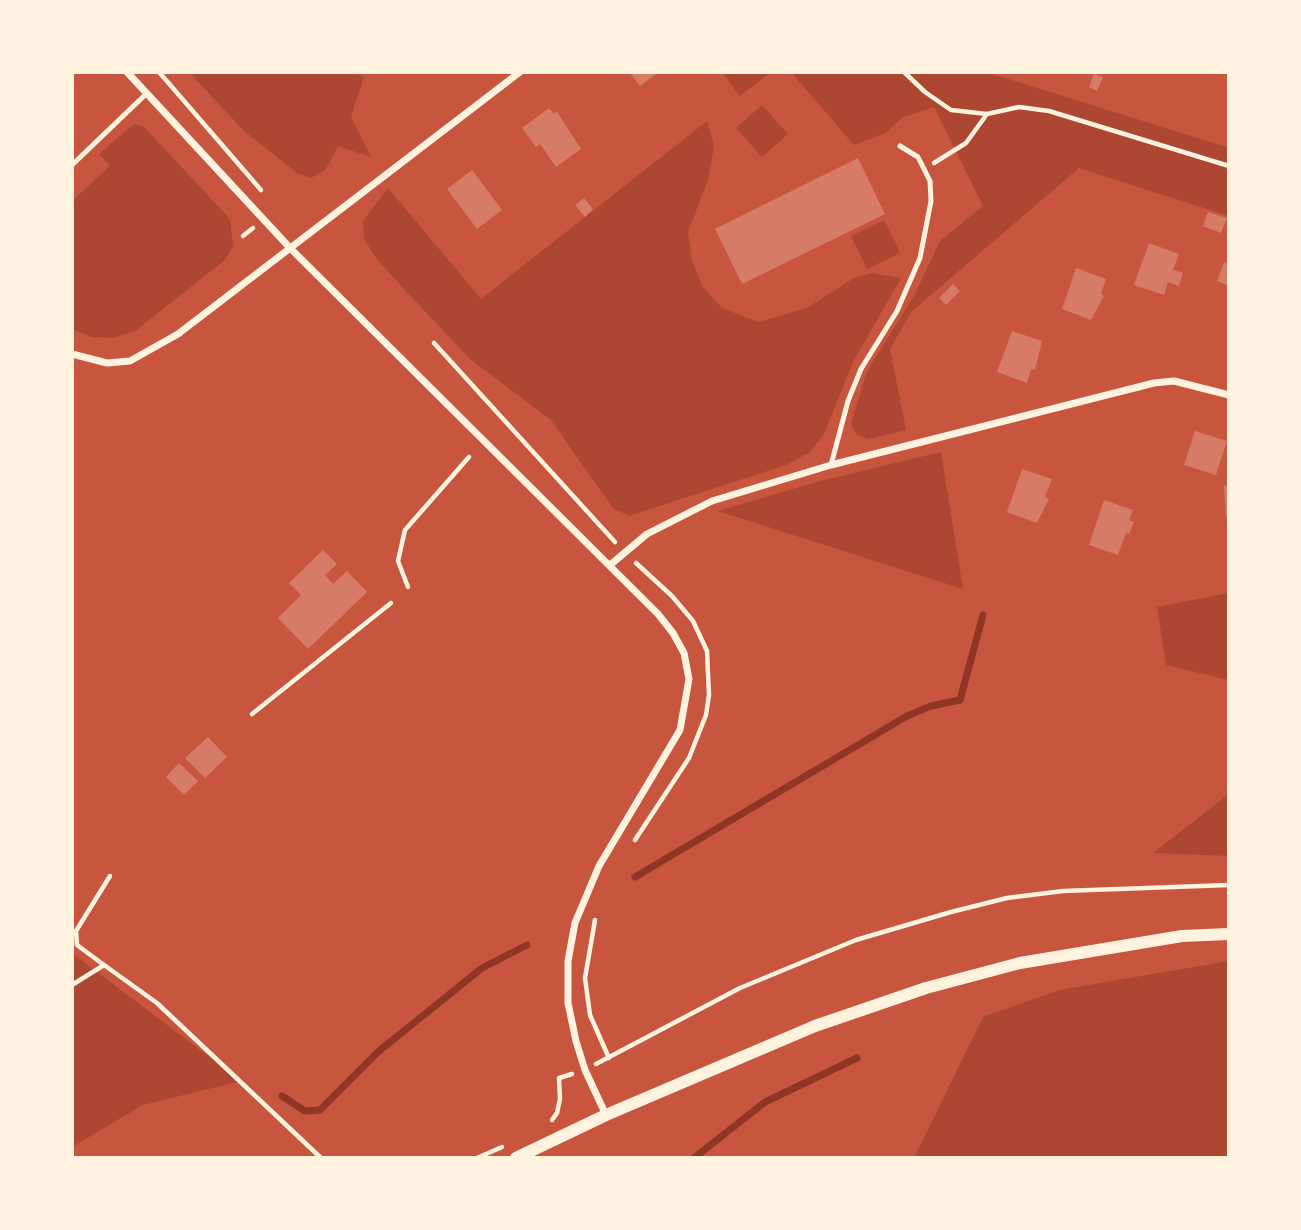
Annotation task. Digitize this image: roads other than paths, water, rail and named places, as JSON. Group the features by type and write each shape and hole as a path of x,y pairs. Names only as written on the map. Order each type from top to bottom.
{"street":[{"path":"127,72 292,249 610,565 673,633 684,653 689,679 680,730 599,866 575,923 568,961 568,1003 585,1070 607,1115"},
{"path":"72,354 107,363 130,360 178,334 520,72"},
{"path":"610,565 647,534 712,501 831,465 1154,383 1174,381 1229,395"},
{"path":"516,1158 607,1115 815,1026 926,988 1020,963 1182,936 1229,934"}],"lane":[{"path":"72,165 146,94"},
{"path":"831,465 848,401 862,369 897,312 920,258 931,201 930,181 918,157 900,146"}],"waterway":[{"path":"635,877 907,716 931,706 960,700 983,615"},
{"path":"282,1096 305,1111 320,1110 379,1051 482,968 527,945"},
{"path":"694,1158 765,1102 857,1058"}]}
